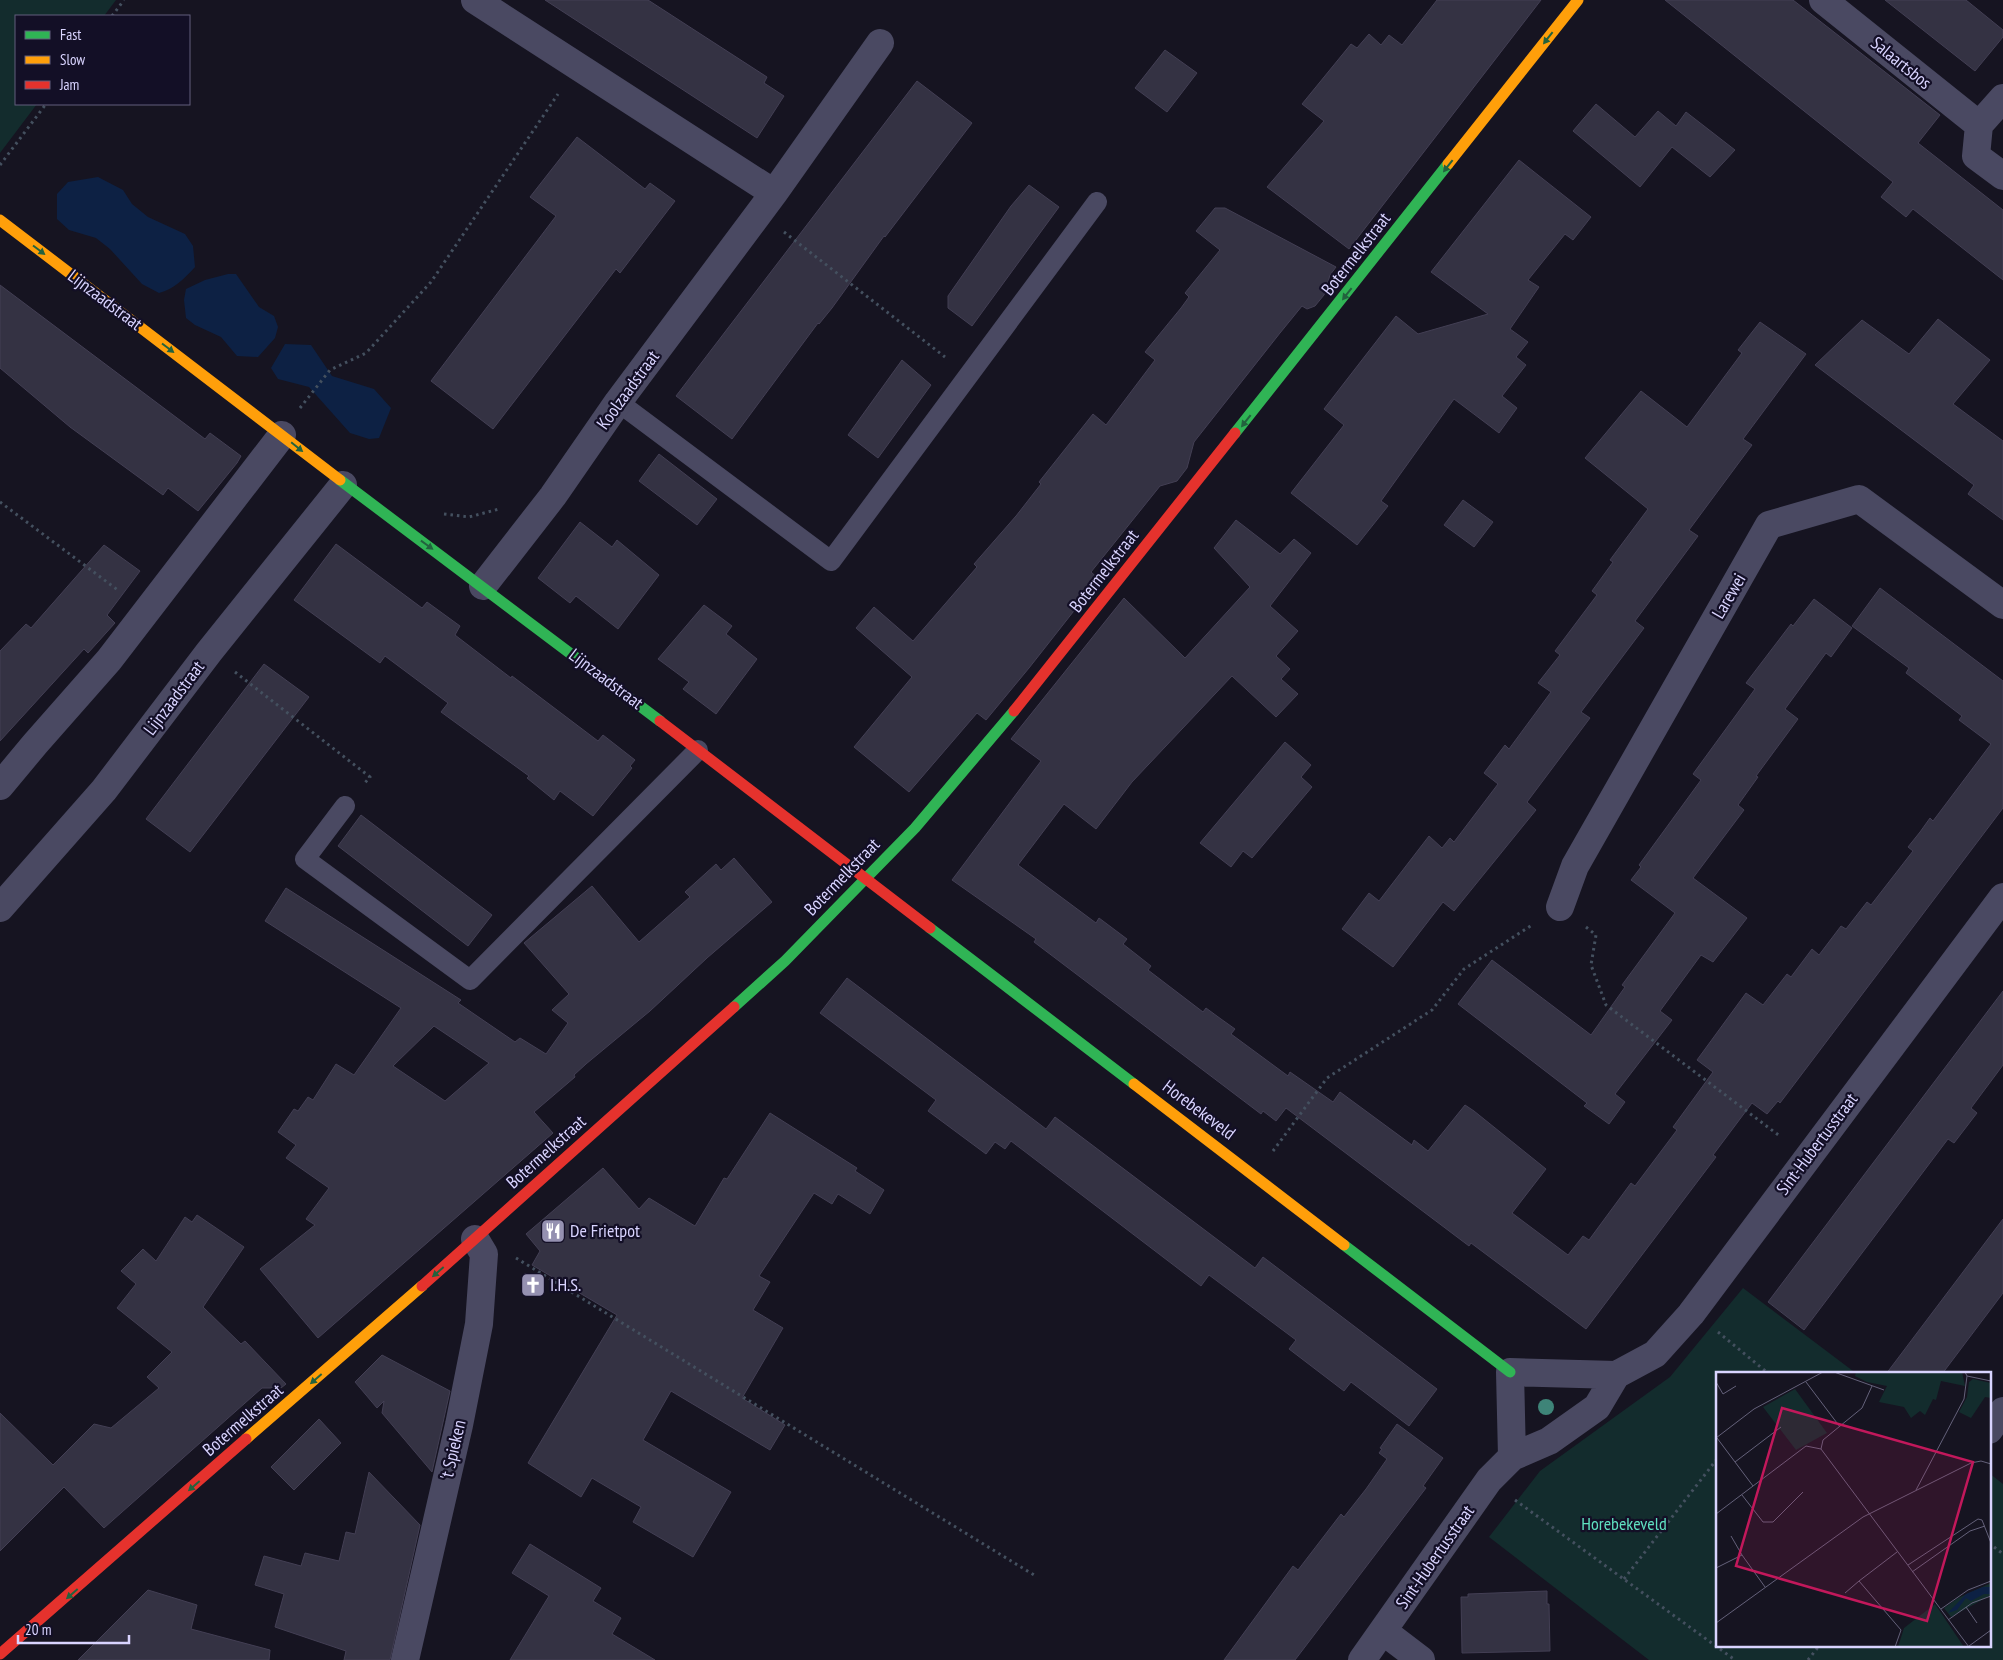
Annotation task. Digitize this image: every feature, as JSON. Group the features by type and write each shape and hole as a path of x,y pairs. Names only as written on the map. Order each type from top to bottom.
{"street":[{"path":"476,0 576,66 767,203"},
{"name":"Botermelkstraat","path":"0,1654 479,1247 785,962 914,828 1041,678 1578,0"},
{"name":"Salaartsbos","path":"1823,0 1979,125"},
{"name":"Koolzaadstraat","path":"483,586 553,496 618,402 767,203 880,43"},
{"path":"2003,98 1979,125 1976,156 2003,176"},
{"name":"Lijnzaadstraat","path":"0,220 282,435 343,485 483,586 864,879"},
{"path":"0,786 109,660 282,435"},
{"name":"Lijnzaadstraat","path":"0,908 104,790 209,652 343,485"},
{"name":"Larewei","path":"1560,907 1576,866 1769,525 1860,499 2003,605"},
{"name":"Horebekeveld","path":"864,879 1255,1175 1510,1372"},
{"name":"Sint-Hubertusstraat","path":"1510,1372 1616,1375 1655,1354 1691,1314 2003,897"},
{"name":"'t Spieken","path":"405,1660 460,1425 479,1324 479,1247"},
{"path":"1510,1372 1512,1457"},
{"name":"Sint-Hubertusstraat","path":"1362,1660 1489,1480 1512,1457 1549,1441 1597,1407 1616,1375"},
{"path":"1990,1429 2003,1411"},
{"path":"1383,1631 1421,1660"}],"lane":[{"path":"618,402 831,561 1098,202"},
{"path":"345,806 305,859 470,980 698,750"}],"path":[{"path":"113,15 124,0"},
{"path":"310,394 330,370 366,352 431,282 576,66"},
{"path":"0,164 45,105"},
{"path":"767,203 969,376"},
{"path":"441,512 451,516 469,516 553,496"},
{"path":"0,502 147,612"},
{"path":"209,652 370,777 345,806"},
{"path":"1255,1175 1327,1078 1432,1010 1464,969 1560,907 1596,935 1591,965 1606,1006 1808,1157"},
{"path":"479,1247 507,1253 1034,1575"},
{"path":"1691,1314 1718,1332 1767,1372"},
{"path":"1624,1579 1716,1460"},
{"path":"1489,1480 1716,1646"},
{"path":"1990,1544 2003,1554"},
{"path":"1719,1648 1735,1660"},
{"path":"1808,1660 1817,1648"}],"green space":[{"path":"0,0 116,0 105,15 15,15 15,105 36,105 0,153"},
{"name":"Horebekeveld","path":"1743,1288 1854,1372 1716,1372 1716,1648 1990,1648 1990,1474 2003,1484 2003,1660 1649,1660 1489,1537 1540,1471 1670,1377"}],"water":[{"path":"98,177 123,190 132,204 148,217 185,234 193,246 195,267 187,276 169,289 159,293 142,284 110,249 96,238 69,230 57,219 57,194 68,182"},
{"path":"228,274 236,274 259,307 274,316 278,327 275,338 258,357 237,356 221,337 195,325 186,318 184,300 186,289 205,280"},
{"path":"285,344 311,345 332,376 374,389 391,408 379,438 369,439 350,433 309,387 278,379 271,368"}],"building":[{"path":"545,0 648,0 767,77 764,83 784,96 757,138"},
{"path":"1437,0 1541,0 1349,249 1267,187 1324,121 1302,104 1351,44 1357,48 1369,34 1381,45 1389,35 1402,45"},
{"path":"1665,0 1793,0 1940,115 1918,143 2003,210 2003,280 1913,209 1906,217 1881,197 1893,182"},
{"path":"1885,0 1966,0 2003,30 2003,37 1975,71"},
{"path":"1165,50 1197,73 1167,112 1135,88"},
{"path":"917,81 972,123 884,236 832,308 818,323 732,439 676,396"},
{"path":"1596,104 1635,137 1658,111 1676,126 1686,112 1735,150 1710,177 1672,147 1640,187 1573,131"},
{"path":"577,137 645,189 650,183 675,201 620,273 616,269 493,429 431,381 556,216 530,197"},
{"path":"1519,160 1591,217 1573,240 1565,234 1528,280 1539,287 1510,329 1528,342 1516,357 1526,365 1502,396 1517,408 1499,433 1454,399 1381,501 1388,506 1357,545 1291,493 1344,425 1324,409 1396,316 1418,334 1488,314 1431,272"},
{"path":"1029,185 1059,207 972,326 948,308 948,296 1011,206"},
{"path":"1215,208 1225,208 1336,267 1330,275 1324,295 1315,306 1307,309 1302,306 1280,333 1194,442 1187,468 1177,481 1160,486 1091,572 1099,579 986,720 977,713 909,792 854,747 912,677 856,628 874,607 913,641 977,567 974,564 1016,516 1041,484 1039,482 1093,414 1106,425 1155,360 1145,352 1181,308 1189,297 1185,293 1220,250 1196,231"},
{"path":"0,285 205,439 210,433 241,456 198,511 168,488 163,495 70,427 0,368"},
{"path":"1938,319 1990,360 1953,404 2003,441 2003,520 1968,494 1974,485 1815,365 1862,320 1909,354"},
{"path":"1760,322 1806,354 1743,439 1752,445 1689,530 1698,536 1635,621 1644,628 1581,712 1590,718 1527,802 1536,810 1454,911 1443,902 1393,967 1342,929 1369,893 1379,901 1429,836 1442,848 1450,838 1454,842 1498,784 1484,773 1505,745 1509,749 1551,692 1538,683 1560,655 1555,651 1597,595 1592,591 1613,562 1610,560 1648,509 1585,458 1641,391 1687,427 1742,353 1738,350"},
{"path":"902,360 931,385 878,458 848,435"},
{"path":"659,454 717,499 697,525 639,481"},
{"path":"1463,500 1493,522 1474,547 1444,525"},
{"path":"1236,520 1280,554 1294,539 1311,553 1270,606 1298,631 1276,656 1290,669 1281,679 1298,694 1276,717 1232,676 1132,782 1096,829 1064,804 1018,865 1096,923 1099,918 1127,939 1123,944 1151,966 1148,970 1203,1012 1206,1008 1235,1029 1231,1034 1288,1076 1290,1072 1333,1102 1340,1092 1412,1145 1414,1140 1428,1151 1465,1105 1474,1111 1546,1169 1512,1213 1568,1255 1583,1236 1589,1240 1631,1183 1635,1186 1677,1130 1673,1127 1713,1072 1697,1060 1746,993 1763,1005 1787,974 1791,977 1812,949 1819,955 1841,926 1846,929 1867,902 1871,905 1913,851 1908,847 1930,818 1933,821 1991,744 1959,720 1962,716 1906,673 1909,668 1852,626 1880,588 2003,681 2003,808 1780,1103 1778,1101 1767,1114 1752,1103 1713,1155 1716,1157 1586,1329 1471,1243 1469,1246 1286,1108 1276,1121 1263,1111 1261,1114 1034,942 1036,939 952,880 1041,761 1011,739 1124,598 1185,658 1250,587 1214,548"},
{"path":"580,522 612,547 617,540 659,575 618,629 576,596 570,603 538,578"},
{"path":"336,544 422,608 427,602 460,626 455,635 511,678 512,676 598,741 603,735 635,760 630,766 632,768 593,816 560,791 554,800 527,778 529,776 441,712 448,703 385,656 380,663 294,600"},
{"path":"104,545 140,571 107,615 115,623 88,653 84,649 0,741 0,651 26,624 31,628"},
{"path":"1814,599 1852,628 1831,657 1826,653 1785,709 1798,719 1756,776 1758,777 1738,805 1744,810 1693,878 1747,918 1713,962 1701,955 1660,1011 1672,1020 1615,1094 1625,1102 1609,1124 1584,1106 1587,1103 1458,1004 1492,960 1591,1035 1625,987 1622,985 1675,913 1631,880 1641,867 1639,865 1701,780 1693,774 1755,689 1746,683 1791,624 1793,626"},
{"path":"704,605 732,626 726,634 757,659 716,714 683,689 689,682 658,659"},
{"path":"264,664 309,697 190,852 146,819"},
{"path":"1285,742 1311,765 1301,777 1312,787 1252,858 1243,851 1231,867 1200,843"},
{"path":"361,815 492,915 468,946 338,846"},
{"path":"734,858 772,902 707,958 650,1011 586,1064 574,1075 575,1077 534,1112 553,1133 318,1338 260,1269 315,1225 306,1219 329,1188 286,1158 296,1145 278,1132 294,1109 298,1111 308,1097 313,1100 336,1064 354,1075 401,1008 265,921 286,888 461,1000 458,1003 515,1042 520,1038 546,1054 568,1023 552,1010 569,994 524,943 592,886 639,942 690,897 685,892 716,864 721,870","holes":["434,1026 489,1063 445,1101 393,1066"]},
{"path":"847,978 1046,1129 1055,1117 1255,1268 1263,1257 1437,1389 1409,1426 1351,1382 1344,1391 1289,1349 1296,1340 1209,1275 1201,1286 1011,1141 1005,1149 995,1142 986,1154 928,1111 936,1100 820,1013"},
{"path":"2003,991 2003,1065 1971,1108 1977,1113 1954,1143 1948,1139 1804,1330 1768,1302"},
{"path":"770,1113 857,1168 855,1171 884,1190 870,1214 838,1194 832,1204 814,1193 759,1276 770,1282 753,1310 783,1328 742,1398 785,1425 770,1450 671,1391 643,1440 731,1492 693,1557 633,1522 641,1507 592,1478 581,1497 528,1463 617,1315 532,1265 540,1251 526,1234 603,1168 639,1209 649,1198 695,1226 724,1178 727,1179"},
{"path":"197,1215 244,1247 203,1307 241,1344 245,1341 286,1384 281,1388 262,1388 104,1528 64,1487 0,1551 0,1413 53,1465 94,1424 111,1428 159,1388 147,1377 172,1352 117,1308 136,1284 121,1271 143,1249 156,1261 185,1217 192,1222"},
{"path":"2003,1219 2003,1293 1944,1372 1888,1372"},
{"path":"382,1355 450,1391 432,1472 382,1413 384,1401 377,1408 355,1382"},
{"path":"319,1419 341,1443 294,1490 271,1467"},
{"path":"1397,1424 1443,1458 1423,1486 1426,1488 1295,1660 1224,1660 1293,1566 1298,1570 1341,1514 1344,1517 1366,1489 1387,1459 1379,1453 1382,1449 1380,1448"},
{"path":"369,1472 420,1525 390,1660 344,1660 346,1651 275,1627 284,1594 255,1585 264,1556 301,1566 305,1553 339,1561 346,1532 355,1534"},
{"path":"530,1544 601,1588 593,1601 621,1618 612,1634 655,1660 510,1660 549,1596 512,1573"},
{"path":"148,1590 197,1605 191,1629 270,1650 269,1660 78,1660"},
{"path":"1547,1591 1550,1651 1462,1653 1461,1597 1468,1597 1468,1594"}],"traffic: fast":[{"path":"1235,433 1448,164"},
{"path":"340,480 660,721"},
{"path":"734,1007 785,961 915,828 1014,711"},
{"path":"930,928 1134,1084"},
{"path":"1344,1245 1510,1372"}],"traffic: slow":[{"path":"1448,164 1578,0"},
{"path":"0,220 340,480"},
{"path":"1134,1084 1344,1245"},
{"path":"246,1439 422,1286"}],"traffic: jam":[{"path":"1014,711 1235,433"},
{"path":"660,721 930,928"},
{"path":"422,1286 734,1007"},
{"path":"0,1654 246,1439"}],"place":[{"name":"De Frietpot","path":"553,1231"},
{"name":"I.H.S.","path":"533,1285"}]}
